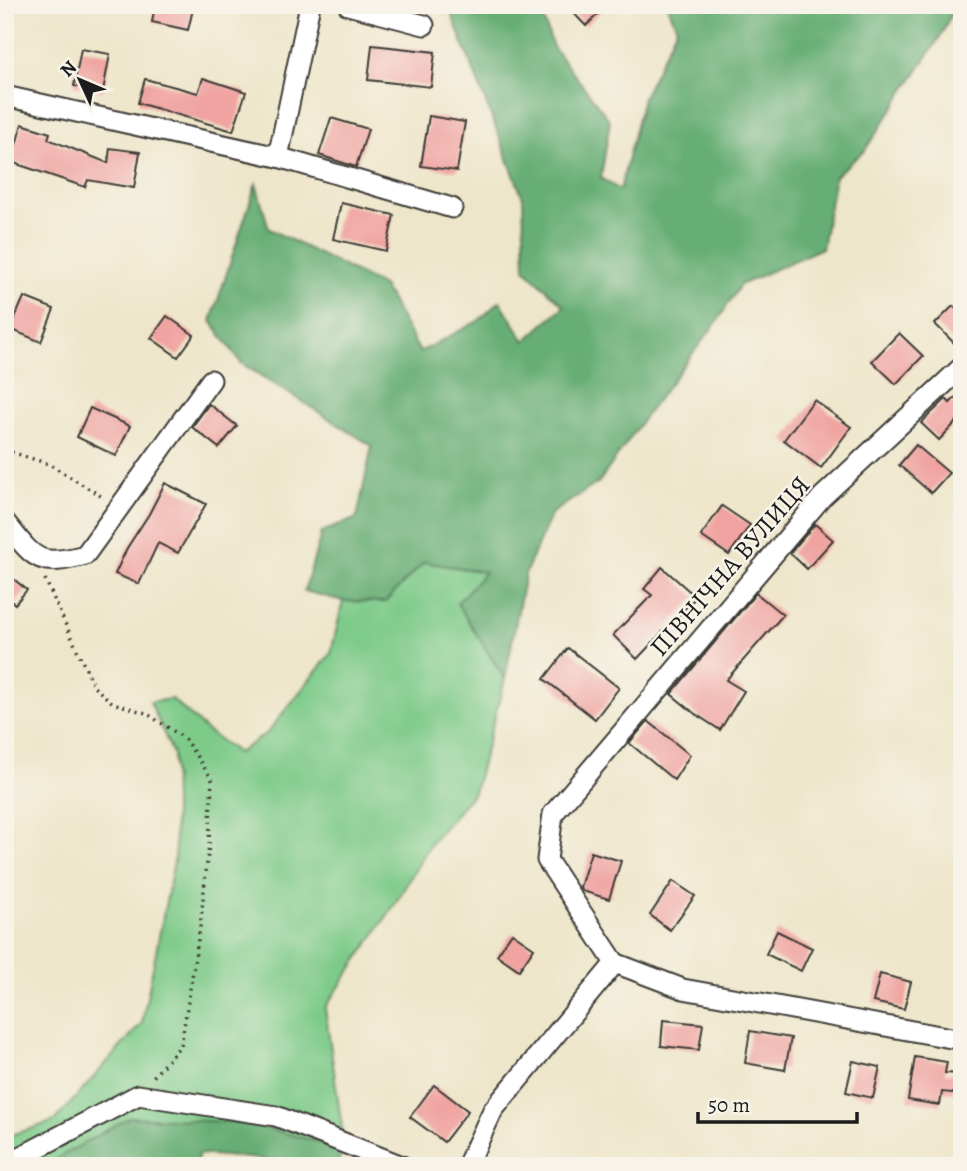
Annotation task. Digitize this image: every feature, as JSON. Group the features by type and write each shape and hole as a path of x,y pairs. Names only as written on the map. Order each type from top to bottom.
{"street":[{"path":"278,157 310,5"},
{"path":"348,5 425,25"},
{"path":"5,96 278,157 452,208"},
{"name":"ПІВНІЧНА ВУЛИЦЯ","path":"615,963 547,860 553,814 822,497 962,368"},
{"path":"5,522 32,555 60,562 85,555 211,380"},
{"path":"467,1166 493,1110 615,963 682,989 962,1040"},
{"path":"5,1166 138,1095 276,1116 402,1166"}],"path":[{"path":"5,450 49,464 118,507"},
{"path":"32,555 53,592 94,687 113,703 146,713 184,738 212,779 209,844 200,927 181,1045 138,1095"}],"green space":[{"path":"448,5 539,5 553,47 610,121 601,178 620,190 643,97 677,28 667,5 956,5 940,37 865,150 835,176 822,248 740,285 719,319 599,482 552,513 525,574 505,679 457,603 485,572 424,562 385,602 343,601 304,591 322,532 357,518 372,446 241,363 211,321 256,184 269,229 383,286 420,352 478,321 500,301 525,341 564,306 525,269 523,198"},
{"path":"424,562 486,572 457,603 505,679 474,792 431,843 395,904 325,1008 345,1149 130,1117 44,1166 5,1166 5,1137 55,1121 142,1023 175,856 173,754 150,702 172,699 206,730 238,753 267,733 331,653 343,601 385,602"},
{"path":"130,1117 247,1123 345,1149 336,1165 199,1154 195,1166 44,1166"}],"building":[{"path":"155,5 194,5 188,30 152,22"},
{"path":"566,5 607,5 586,26"},
{"path":"372,45 435,52 431,87 368,80"},
{"path":"81,49 110,54 103,91 74,86"},
{"path":"203,78 246,92 233,131 138,103 145,79 198,93"},
{"path":"429,116 465,122 457,171 421,166"},
{"path":"331,118 368,129 356,167 319,155"},
{"path":"22,124 50,133 48,139 108,163 110,148 140,152 134,188 88,180 85,187 11,162"},
{"path":"341,203 394,215 386,251 333,239"},
{"path":"24,297 54,309 41,342 10,329"},
{"path":"953,306 962,315 962,351 935,324"},
{"path":"167,316 194,335 178,357 151,338"},
{"path":"899,333 923,356 896,384 872,361"},
{"path":"962,391 962,416 939,440 921,423 946,399 950,403"},
{"path":"814,400 851,427 821,468 784,440"},
{"path":"209,404 237,426 219,448 192,427"},
{"path":"90,408 130,426 116,456 77,437"},
{"path":"916,445 949,473 931,493 899,465"},
{"path":"165,483 206,504 178,553 158,543 139,584 115,574"},
{"path":"722,506 750,525 729,555 701,536"},
{"path":"815,524 833,540 807,569 790,553"},
{"path":"662,567 696,597 637,659 613,635 652,595 644,589"},
{"path":"5,572 27,590 15,604 5,596"},
{"path":"756,593 783,615 726,680 744,691 720,730 671,694"},
{"path":"568,648 619,688 595,719 544,679"},
{"path":"648,721 690,755 674,780 629,743"},
{"path":"591,852 621,861 609,899 582,891 580,887"},
{"path":"673,881 695,896 670,930 650,915"},
{"path":"777,931 812,948 801,971 766,954"},
{"path":"512,933 534,948 519,970 497,955"},
{"path":"880,974 911,982 904,1009 873,1002"},
{"path":"663,1020 703,1024 699,1050 661,1046"},
{"path":"750,1031 791,1038 785,1070 745,1063"},
{"path":"915,1057 947,1062 945,1073 962,1074 962,1094 942,1092 940,1105 908,1100"},
{"path":"853,1061 880,1067 873,1098 846,1092"},
{"path":"434,1085 468,1111 444,1142 410,1117"}]}
